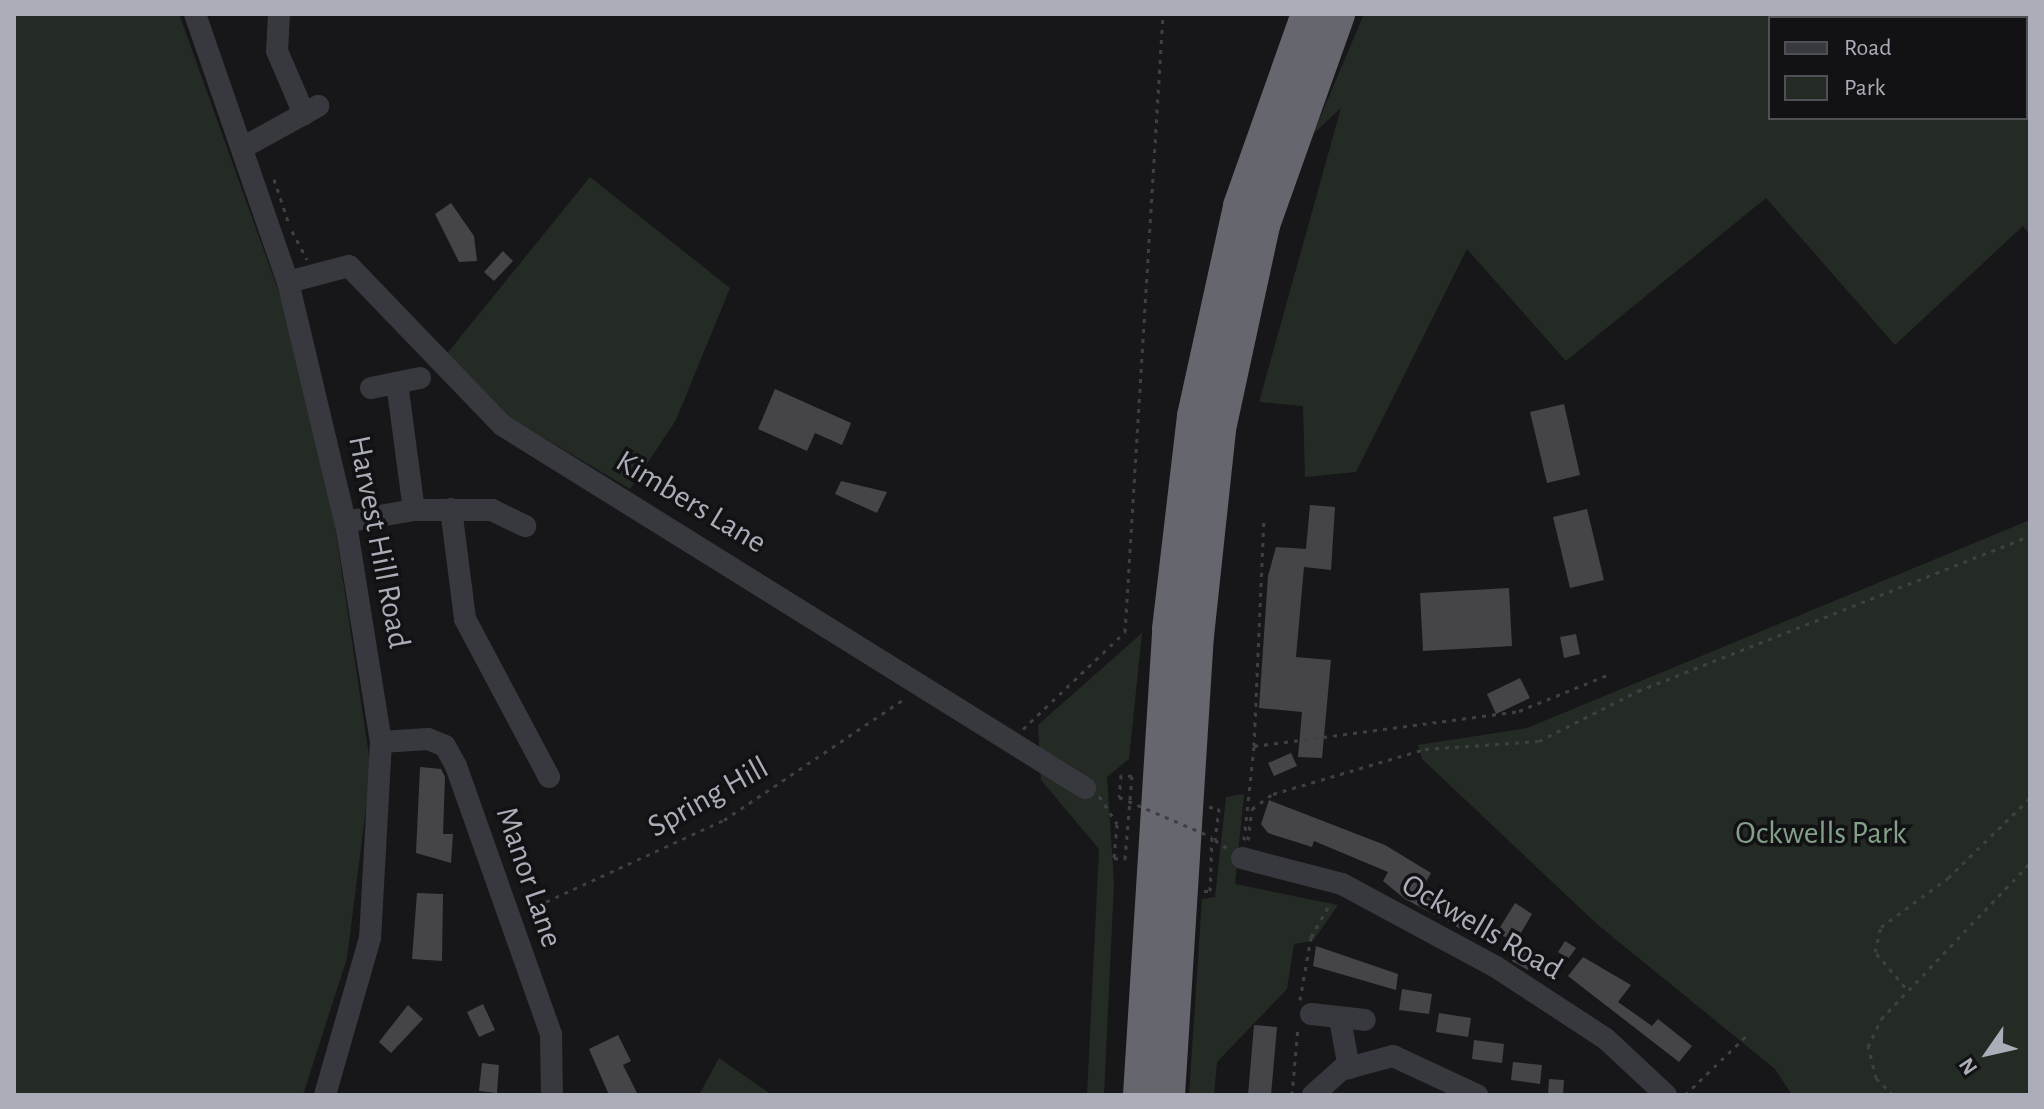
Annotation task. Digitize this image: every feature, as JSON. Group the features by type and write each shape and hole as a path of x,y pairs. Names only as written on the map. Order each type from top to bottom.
{"highway":[{"path":"1140,1095 1169,629 1194,416 1240,206 1308,14"},
{"path":"1168,1095 1197,636 1219,429 1263,225 1338,14"}],"street":[{"name":"Harvest Hill Road","path":"195,14 254,175 288,282 345,522 381,742 370,938 325,1095"},
{"path":"244,147 311,110 277,51 279,14"},
{"path":"288,282 349,266"},
{"name":"Kimbers Lane","path":"349,266 502,425 830,625 916,689 1006,745 1085,788"},
{"path":"371,388 420,378"},
{"path":"397,383 414,510"},
{"path":"345,522 414,510 451,509 492,510 525,526"},
{"path":"451,509 465,619 549,777"},
{"name":"Manor Lane","path":"381,742 412,738 445,746 551,1034 552,1095"},
{"name":"Ockwells Road","path":"1244,858 1342,884 1496,967 1606,1039 1666,1095"},
{"path":"1303,1013 1365,1020"},
{"path":"1340,1019 1349,1068"},
{"path":"1313,1095 1349,1068 1393,1056 1477,1095"}],"path":[{"path":"1006,745 1125,632 1163,14"},
{"path":"254,175 268,169 301,254 310,261 340,255 349,266"},
{"path":"1244,858 1254,746 1264,521"},
{"path":"1244,858 1252,809 1273,794 1425,749 1539,741 1638,691 2030,536"},
{"path":"1254,746 1519,711 1607,675"},
{"name":"Spring Hill","path":"507,920 724,820 916,689"},
{"path":"1085,788 1105,800 1117,824 1114,858 1125,859 1130,804 1131,790 1132,776 1121,775 1119,797 1132,802 1146,808 1212,837 1210,891 1198,890 1200,876"},
{"path":"1905,987 1875,952 1881,927 1948,878 2030,798"},
{"path":"1201,862 1207,806 1219,808 1215,840 1244,858"},
{"path":"1893,1095 1876,1078 1868,1047 1905,987 2030,863"},
{"path":"1292,1095 1311,937 1342,884"},
{"path":"1685,1095 1746,1036"}],"green space":[{"path":"14,14 179,14 286,312 329,486 371,769 347,958 303,1095 14,1095"},
{"path":"1364,14 2030,14 2030,235 2023,226 1895,345 1766,198 1566,361 1467,249 1356,472 1305,477 1303,406 1259,402 1341,108 1313,134"},
{"path":"590,177 730,288 676,420 630,489 506,415 445,356"},
{"name":"Ockwells Park","path":"2030,520 2030,1095 1792,1095 1775,1069 1598,925 1422,759 1418,745 1527,728"},
{"path":"1142,633 1129,759 1107,777 1114,883 1104,1095 1087,1095 1099,849 1041,780 1038,725"},
{"path":"1244,794 1235,884 1338,905 1313,941 1294,944 1287,989 1217,1062 1214,1095 1189,1095 1202,899 1215,897 1226,797"},
{"path":"719,1058 769,1093 771,1095 699,1095"}],"building":[{"path":"451,203 474,236 477,261 459,262 435,214"},
{"path":"503,251 513,261 494,281 484,272"},
{"path":"775,389 851,423 842,445 815,433 807,451 758,429"},
{"path":"1564,404 1580,475 1547,483 1530,412"},
{"path":"841,481 887,492 877,513 835,494"},
{"path":"1310,505 1335,507 1331,570 1304,567 1296,657 1331,660 1322,758 1298,757 1302,712 1259,708 1268,576 1276,547 1306,549"},
{"path":"1587,509 1604,580 1570,588 1553,517"},
{"path":"1509,588 1512,646 1423,651 1420,593"},
{"path":"1576,634 1580,654 1564,658 1560,637"},
{"path":"1520,678 1530,698 1496,714 1487,694"},
{"path":"1291,753 1297,766 1274,776 1268,763"},
{"path":"420,767 441,769 445,777 443,834 453,834 451,863 416,853"},
{"path":"1269,800 1385,845 1431,873 1423,887 1482,921 1474,936 1405,899 1383,881 1388,872 1314,841 1312,847 1268,833 1261,824"},
{"path":"417,893 443,894 442,961 412,959"},
{"path":"1515,903 1532,914 1515,943 1497,932"},
{"path":"1565,941 1576,948 1568,959 1558,952"},
{"path":"1522,945 1538,955 1528,970 1512,961"},
{"path":"1316,946 1398,974 1396,990 1313,966"},
{"path":"1583,957 1631,985 1618,1002 1652,1026 1658,1019 1692,1046 1679,1062 1568,976"},
{"path":"1402,989 1432,994 1429,1014 1399,1010"},
{"path":"483,1004 495,1030 479,1037 467,1012"},
{"path":"408,1005 423,1019 391,1053 379,1042"},
{"path":"1439,1013 1471,1018 1468,1037 1436,1032"},
{"path":"1254,1025 1277,1027 1271,1095 1248,1095"},
{"path":"618,1035 631,1061 623,1065 638,1095 609,1095 589,1049"},
{"path":"1474,1040 1504,1044 1502,1063 1472,1059"},
{"path":"1513,1062 1542,1065 1540,1084 1511,1080"},
{"path":"482,1063 499,1065 497,1093 479,1091"},
{"path":"1549,1079 1564,1080 1563,1095 1548,1095"}]}
